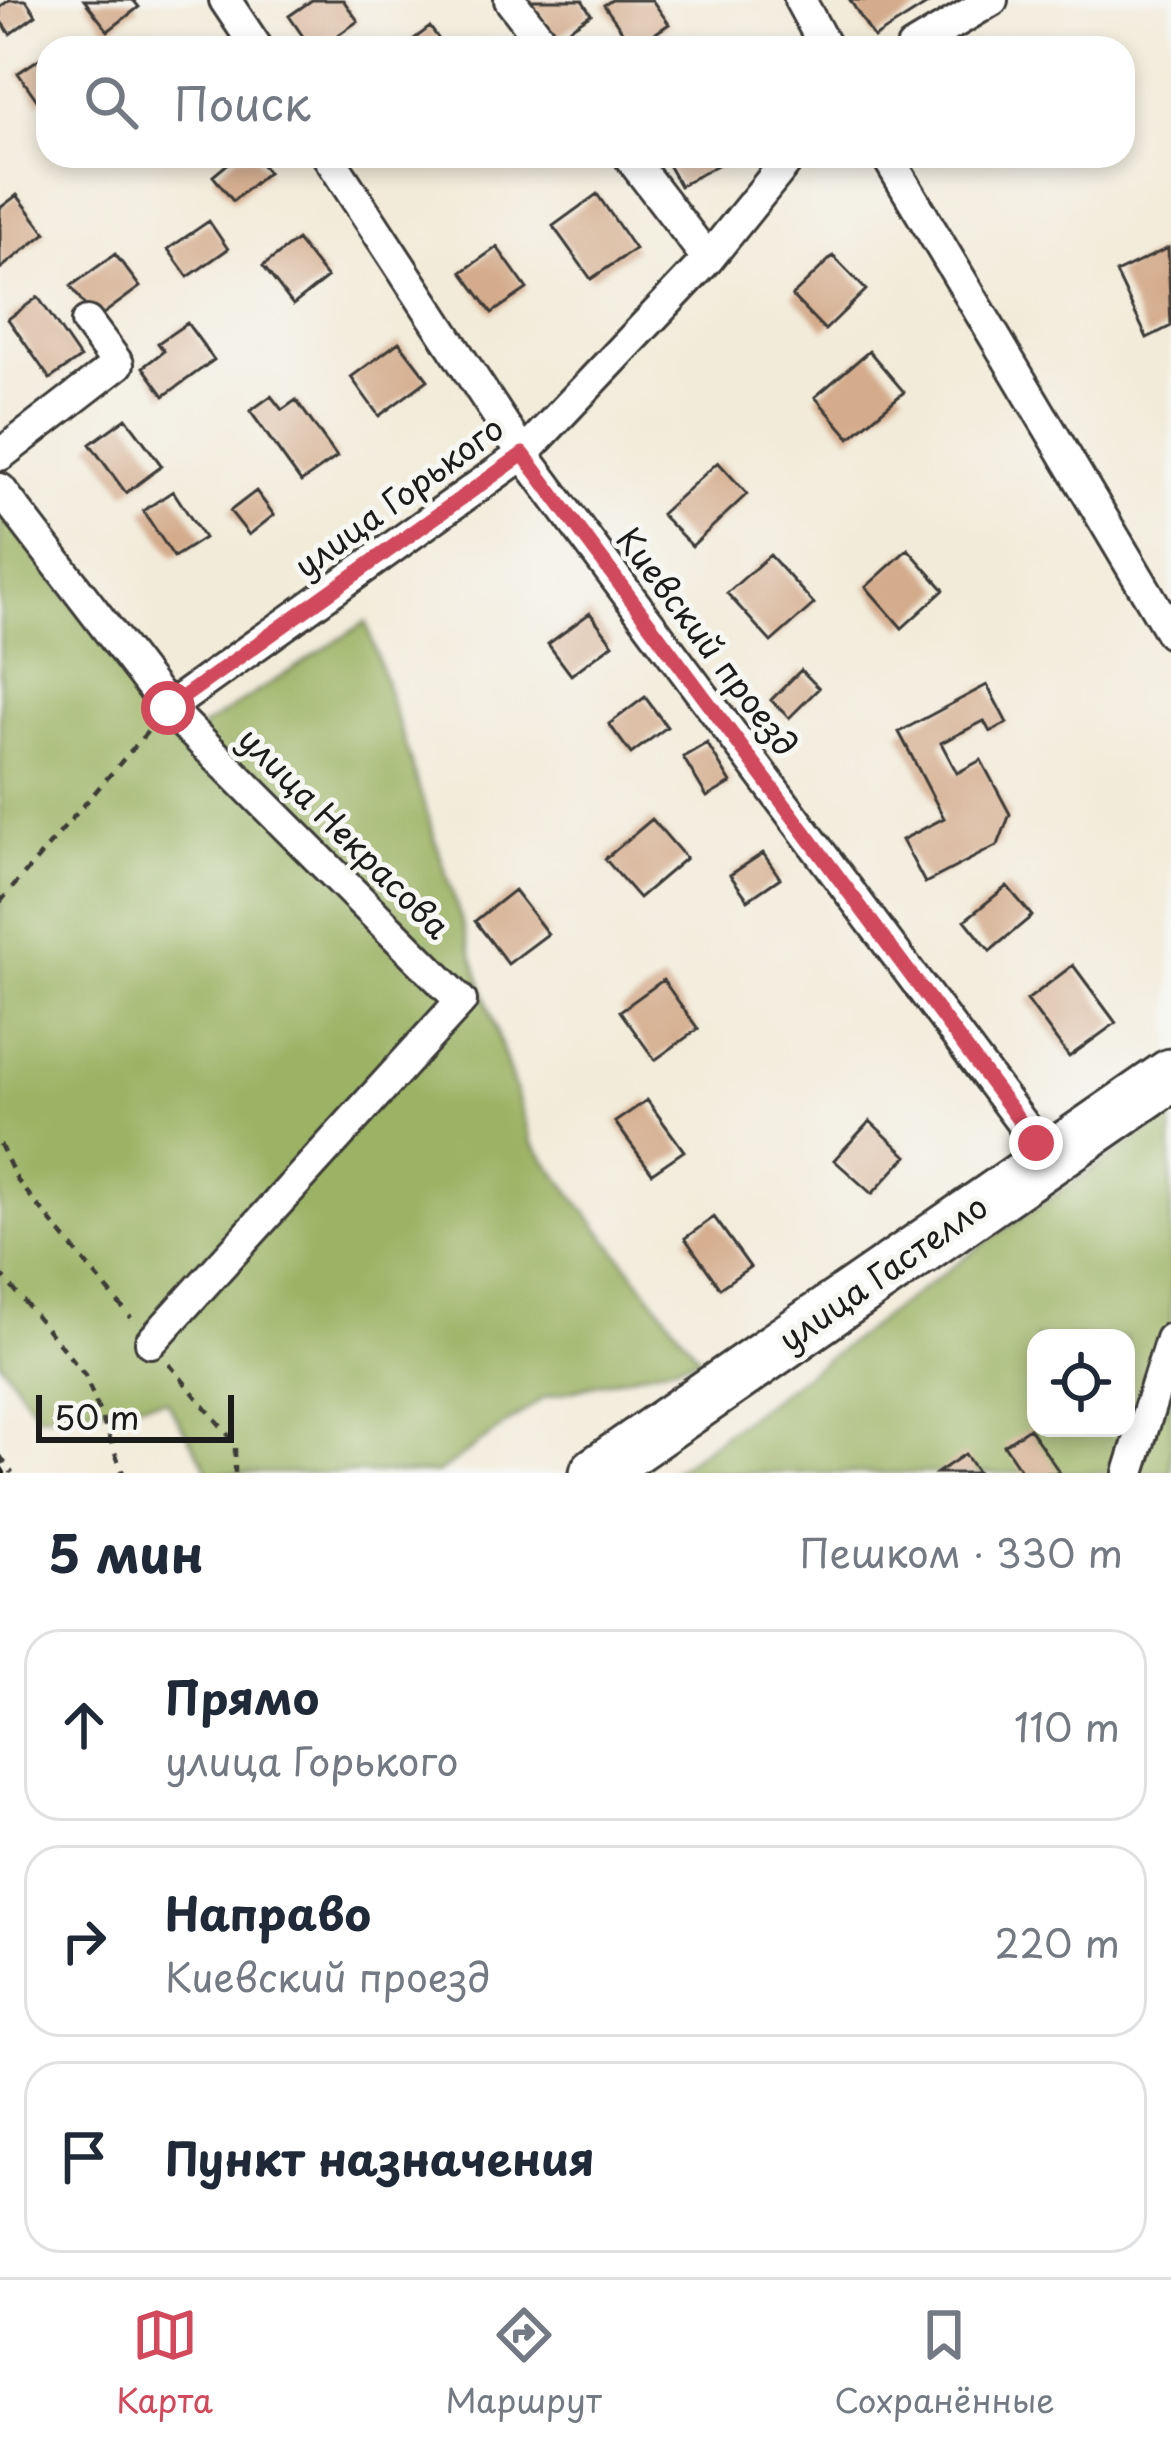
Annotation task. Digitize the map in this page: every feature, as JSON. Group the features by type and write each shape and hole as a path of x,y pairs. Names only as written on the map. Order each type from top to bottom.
{"main road":[{"name":"улица Гастелло","path":"596,1473 1171,1075"}],"street":[{"path":"225,0 249,36"},
{"path":"510,0 538,36"},
{"path":"800,0 820,36"},
{"path":"932,36 992,0"},
{"name":"Киевский проезд","path":"336,168 523,454 1048,1158"},
{"path":"638,168 708,259"},
{"name":"улица Горького","path":"168,708 523,454 708,259 781,168"},
{"path":"894,168 1171,633"},
{"path":"0,455 118,364 87,322"},
{"name":"улица Некрасова","path":"0,488 168,708 461,1000 151,1342"},
{"path":"1129,1473 1171,1339"}],"path":[{"path":"0,902 168,708"},
{"path":"0,1144 17,1180 235,1443 236,1473"},
{"path":"0,1273 86,1375 123,1473"},
{"path":"0,1456 12,1473"}],"green space":[{"path":"0,506 178,743 366,622 532,1143 700,1358 543,1398 438,1473 210,1473 166,1400 38,1415 0,1361"},
{"path":"1171,1116 1171,1473 671,1473 989,1240"}],"building":[{"path":"9,0 26,0 36,15 10,34 0,20 0,7"},
{"path":"84,0 133,0 139,7 108,31"},
{"path":"312,0 343,0 358,21 337,36 303,36 289,16"},
{"path":"530,0 582,0 591,14 555,36"},
{"path":"612,0 652,0 669,24 652,36 626,36 604,5"},
{"path":"850,0 934,0 877,36"},
{"path":"36,61 36,99 18,73"},
{"path":"223,168 264,168 268,172 233,201 213,176"},
{"path":"670,168 712,168 680,186"},
{"path":"597,194 635,249 591,279 553,226"},
{"path":"17,195 46,233 0,269 0,208"},
{"path":"209,221 228,249 188,277 168,249"},
{"path":"297,240 327,278 293,305 263,266"},
{"path":"497,247 527,289 492,313 462,272"},
{"path":"1168,248 1171,326 1147,338 1116,273"},
{"path":"115,254 140,287 95,320 71,286"},
{"path":"833,256 866,290 825,330 792,296"},
{"path":"38,297 80,358 50,379 8,319"},
{"path":"187,323 214,360 164,396 143,367 164,351 158,343"},
{"path":"399,342 428,380 379,416 351,377"},
{"path":"869,351 904,392 850,438 815,397"},
{"path":"271,396 282,410 296,400 337,457 301,482 250,411"},
{"path":"126,418 162,466 126,493 90,444"},
{"path":"718,462 747,494 692,546 661,514"},
{"path":"173,491 204,538 174,557 143,511"},
{"path":"256,491 274,515 249,535 230,511"},
{"path":"908,549 944,590 902,628 866,587"},
{"path":"770,555 814,604 771,642 727,593"},
{"path":"590,613 613,644 571,675 548,644"},
{"path":"801,670 819,688 789,718 771,700"},
{"path":"987,685 1007,723 990,732 984,721 941,743 957,773 981,760 1010,814 998,845 925,883 902,840 944,818 899,732"},
{"path":"645,697 667,727 631,754 609,724"},
{"path":"707,743 731,783 707,797 683,757"},
{"path":"652,819 686,858 639,898 605,859"},
{"path":"763,853 780,878 748,900 730,875"},
{"path":"1007,886 1032,916 990,951 965,920"},
{"path":"514,890 548,934 508,964 475,921"},
{"path":"1073,965 1116,1023 1069,1057 1027,1000"},
{"path":"663,980 698,1029 655,1060 620,1011"},
{"path":"647,1100 684,1151 652,1173 615,1122"},
{"path":"870,1121 907,1156 872,1194 834,1160"},
{"path":"714,1217 750,1267 720,1288 685,1238"},
{"path":"1027,1429 1027,1437 1035,1437 1060,1473 1023,1473 1004,1445"},
{"path":"965,1454 978,1473 937,1473"}],"route":[{"path":"168,708 523,454 1036,1143"}]}
